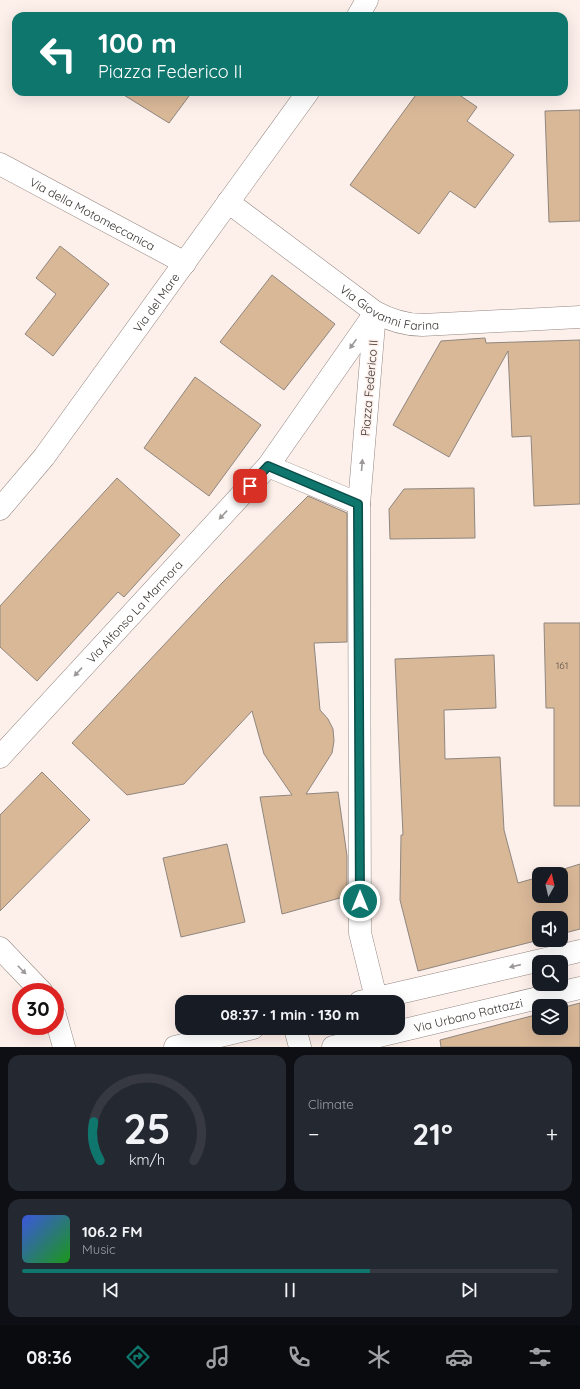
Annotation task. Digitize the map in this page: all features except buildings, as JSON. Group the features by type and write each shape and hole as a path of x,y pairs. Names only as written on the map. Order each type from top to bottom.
{"street":[{"path":"360,12 367,0"},
{"name":"Via del Mare","path":"0,509 44,457 305,96"},
{"name":"Via della Motomeccanica","path":"0,164 185,263"},
{"name":"Via Giovanni Farina","path":"228,202 376,312 394,320 416,325 580,317"},
{"name":"Piazza Federico II","path":"268,466 376,312"},
{"name":"Piazza Federico II","path":"367,995 360,933 358,504 376,312"},
{"path":"268,466 358,504"},
{"name":"Via Alfonso La Marmora","path":"0,757 268,466"},
{"path":"0,948 33,983"},
{"path":"390,995 580,951"},
{"name":"Via Urbano Rattazzi","path":"333,1047 580,988"},
{"path":"61,1035 64,1047"},
{"path":"175,1047 224,1035"},
{"path":"297,1035 300,1047"}],"route":[{"path":"250,486 268,466 358,504 360,901"}]}
